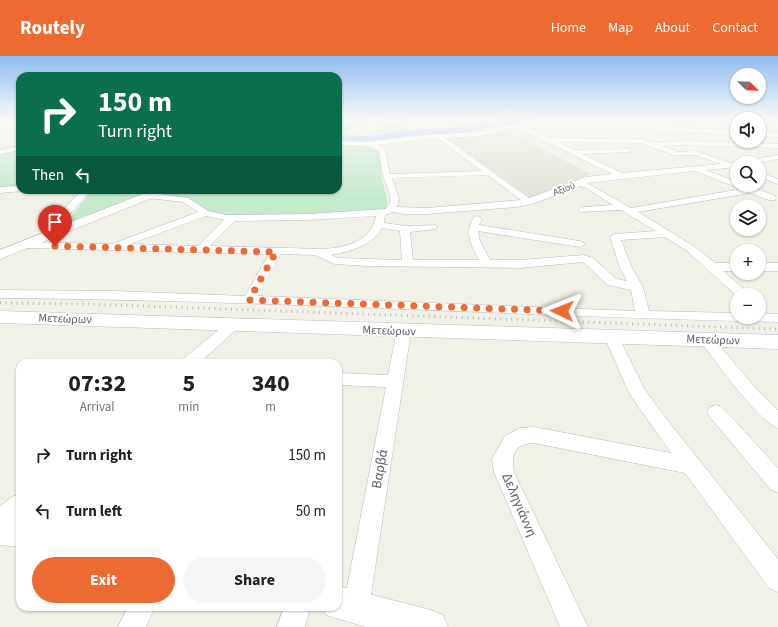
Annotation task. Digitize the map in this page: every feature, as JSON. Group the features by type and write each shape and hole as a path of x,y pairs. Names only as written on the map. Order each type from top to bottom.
{"main road":[{"name":"Μετεώρων","path":"0,317 778,342"}],"street":[{"path":"375,146 382,150 388,176 391,182 394,199 394,207 392,210"},
{"path":"452,146 529,202"},
{"path":"559,146 621,176"},
{"path":"655,146 676,154 696,153 730,164"},
{"path":"0,152 16,149"},
{"path":"572,152 663,149"},
{"path":"766,159 778,157"},
{"path":"672,161 710,158"},
{"path":"611,172 630,166"},
{"name":"Αξιού","path":"206,214 232,218 296,218 381,213 392,210 417,211 480,207 529,202 589,180 730,166"},
{"path":"696,169 730,182"},
{"path":"388,176 490,173"},
{"path":"766,177 778,182"},
{"path":"580,183 691,249 736,288"},
{"path":"0,190 16,189"},
{"path":"583,210 625,209 738,192"},
{"path":"756,192 772,198"},
{"path":"58,233 52,230 55,225 82,194"},
{"path":"0,255 154,194"},
{"path":"150,196 185,200 206,214"},
{"path":"480,207 480,213 473,227 475,241 486,263"},
{"path":"26,245 318,252 335,250 359,243 371,236 379,225 381,213"},
{"path":"112,247 141,235 206,214"},
{"path":"200,250 232,218"},
{"path":"379,225 399,226 405,229 432,227"},
{"path":"473,227 580,244"},
{"path":"405,229 408,263"},
{"path":"643,315 636,286 626,268 615,237 666,234"},
{"path":"249,300 276,252"},
{"path":"318,252 340,262 526,264 584,258 589,260 612,282 636,286"},
{"path":"713,267 730,267"},
{"path":"766,267 778,267"},
{"path":"0,294 114,295 643,315 774,318"},
{"path":"194,359 232,325"},
{"name":"Βαρβά","path":"347,606 395,381 404,331"},
{"path":"611,336 638,393 660,426 778,579"},
{"path":"706,339 753,396 778,421"},
{"path":"342,379 395,381"},
{"path":"716,412 778,482"},
{"name":"Δεληγιάννη","path":"574,627 504,472 502,459 512,441 520,436 534,435 692,466"},
{"path":"0,520 16,507"},
{"path":"0,531 16,533"},
{"path":"347,606 430,627"},
{"path":"132,627 140,611"},
{"path":"291,627 296,611"}],"shaded area":[{"path":"457,146 536,146 591,174 531,198"}],"green space":[{"path":"342,146 369,146 381,152 382,179 387,200 387,210 337,214 235,216 209,213 186,198 162,194 342,194"},
{"path":"16,150 16,188 0,189 0,153"},
{"path":"89,194 142,194 66,223"}],"railway":[{"path":"0,303 87,304 778,329"}],"route":[{"path":"55,246 276,252 249,300 562,311"}]}
